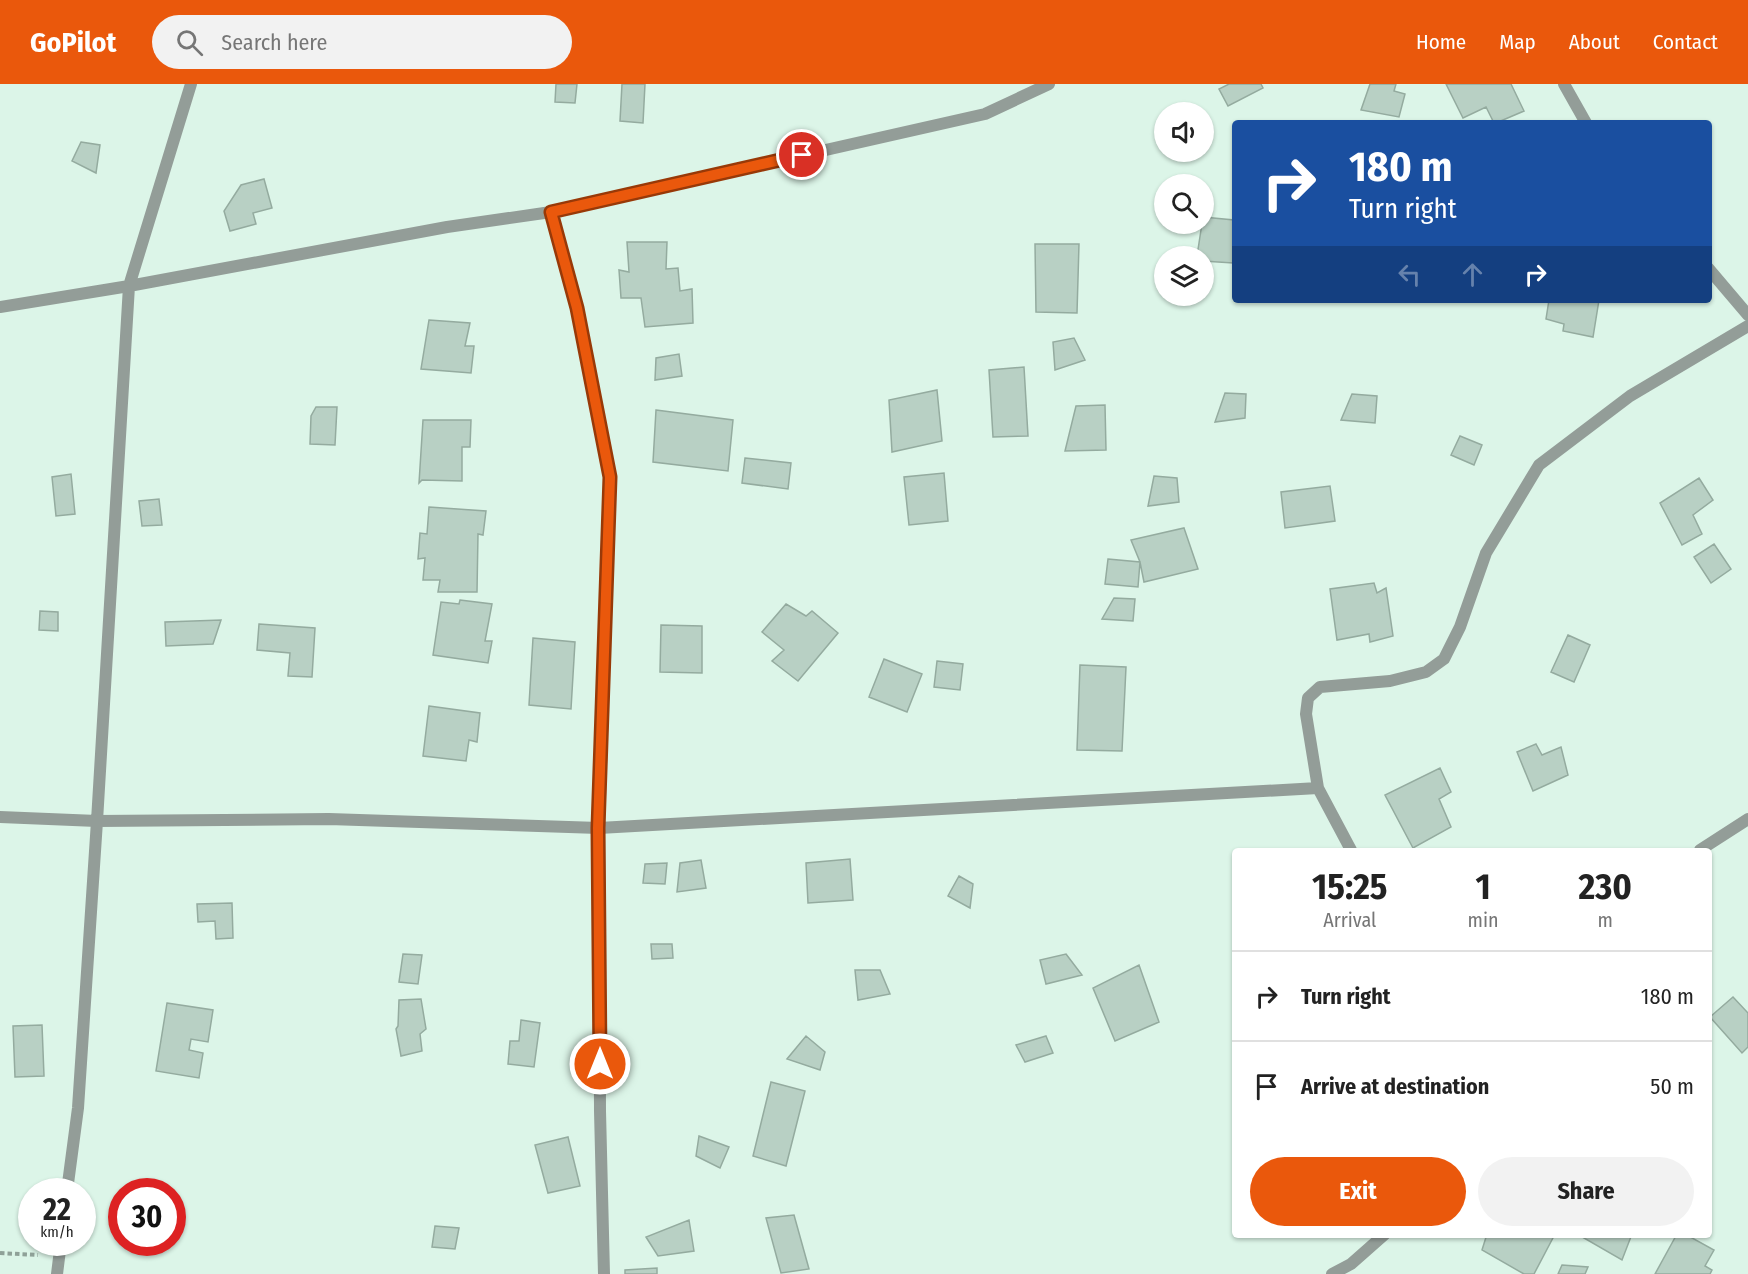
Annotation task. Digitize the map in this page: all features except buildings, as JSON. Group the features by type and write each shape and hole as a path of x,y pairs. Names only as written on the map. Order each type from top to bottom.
{"street":[{"path":"70,1178 78,1108 129,286 191,84"},
{"path":"0,307 129,286 447,227 551,212 985,114 1049,84"},
{"path":"1564,84 1584,120"},
{"path":"551,212 577,308 610,477 598,828 604,1274"},
{"path":"1712,273 1748,315"},
{"path":"1350,848 1318,789 1306,714 1308,698 1320,687 1390,681 1426,672 1444,659 1460,627 1486,554 1539,465 1630,396 1748,326"},
{"path":"0,818 97,821 329,819 598,828 1318,789"},
{"path":"1703,848 1748,819"},
{"path":"1332,1274 1351,1264 1380,1238"},
{"path":"57,1274 59,1257"}],"path":[{"path":"0,1253 59,1257"}],"route":[{"path":"600,1064 598,828 610,477 577,308 551,212 802,155"}]}
